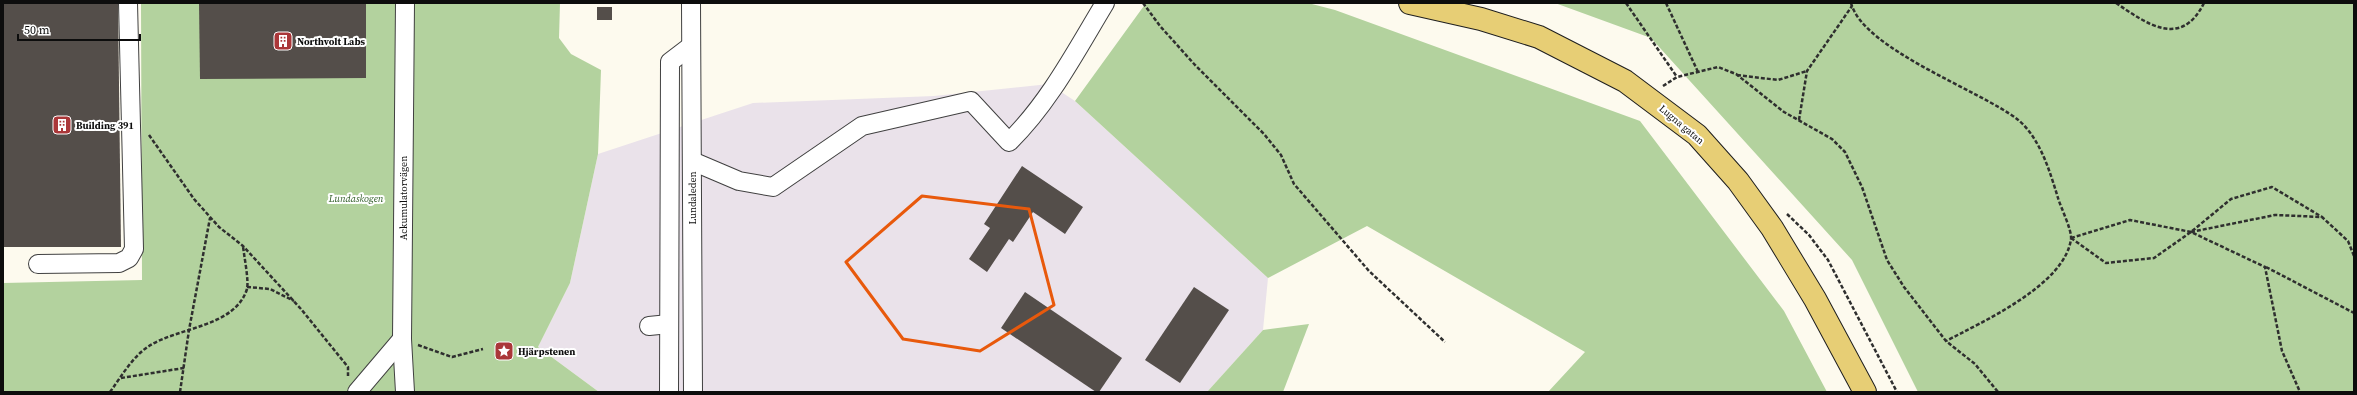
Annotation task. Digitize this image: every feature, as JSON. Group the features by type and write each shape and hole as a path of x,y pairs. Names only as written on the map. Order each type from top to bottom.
{"main road":[{"name":"Lugna gatan","path":"1410,3 1481,19 1539,36 1625,81 1697,135 1738,181 1772,228 1815,299 1865,392"}],"street":[{"path":"38,264 119,263 128,258 134,249 128,3"},
{"name":"Ackumulatorvägen","path":"405,3 402,339 405,392"},
{"name":"Lundaleden","path":"691,3 693,392"},
{"path":"692,161 739,181 772,187 862,126 971,101 1009,142 1027,125 1062,73 1105,3"},
{"path":"669,392 670,62 691,46"},
{"path":"649,326 669,324"},
{"path":"353,386 402,339"}],"path":[{"path":"1143,3 1160,26 1195,65 1264,134 1281,155 1294,184 1369,271 1445,342"},
{"path":"1626,3 1677,77"},
{"path":"1666,3 1698,72"},
{"path":"2116,3 2142,21 2164,30 2179,29 2198,15 2204,3"},
{"path":"1799,120 1807,71 1851,4 1865,27 1914,62 2017,120 2040,148 2048,165 2071,238 2106,263 2154,258 2191,232 2231,199 2272,187 2322,216 2348,241 2354,256"},
{"path":"1663,86 1677,77 1718,67 1736,74 1778,80 1807,71"},
{"path":"1736,74 1784,112 1832,139 1845,152 1862,187 1887,260 1904,287 1946,341 1975,364 1998,392"},
{"path":"148,134 194,199 210,217 243,246 295,302 348,367 353,386"},
{"path":"2191,232 2275,215 2322,216"},
{"path":"180,392 189,330 210,217"},
{"path":"2071,238 2130,220 2191,232 2265,267 2354,313"},
{"path":"1946,341 2023,300 2041,284 2064,257 2071,238"},
{"path":"110,392 134,359 149,346 219,318 239,305 247,288 243,246"},
{"path":"2265,267 2282,351 2300,392"},
{"path":"247,288 270,289 295,302"},
{"path":"402,339 452,357 483,349"},
{"path":"120,378 184,368"}],"highlighted area":[{"path":"922,196 1029,209 1054,305 980,351 903,339 846,262"}],"shaded area":[{"path":"1049,84 1075,101 1268,278 1263,330 1207,392 599,392 538,347 570,283 598,154 753,103 934,96"}],"green space":[{"name":"Lundaskogen","path":"141,3 560,3 559,38 571,54 601,70 598,154 570,283 538,347 599,392 3,392 3,283 142,280"},
{"path":"1146,3 1308,3 1335,10 1640,121 1784,311 1827,392 1548,392 1585,352 1367,226 1268,278 1075,101"},
{"path":"1555,3 2354,3 2354,392 1918,392 1852,260 1651,38"},
{"path":"1309,324 1283,392 1207,392 1263,330"}],"building":[{"name":"Building 391","path":"3,3 118,3 121,247 3,247"},
{"name":"Northvolt Labs","path":"199,3 366,3 366,78 200,79"},
{"path":"597,7 612,7 612,20 597,20"},
{"path":"1022,166 1083,207 1065,234 1033,212 1013,242 1009,239 987,272 969,259 990,228 984,224"},
{"path":"1194,287 1229,310 1180,383 1145,360"},
{"path":"1025,292 1122,358 1099,392 1096,392 1001,328"}],"place":[{"name":"Northvolt Labs","path":"283,41"},
{"name":"Building 391","path":"62,125"},
{"name":"Hjärpstenen","path":"504,351"}]}
